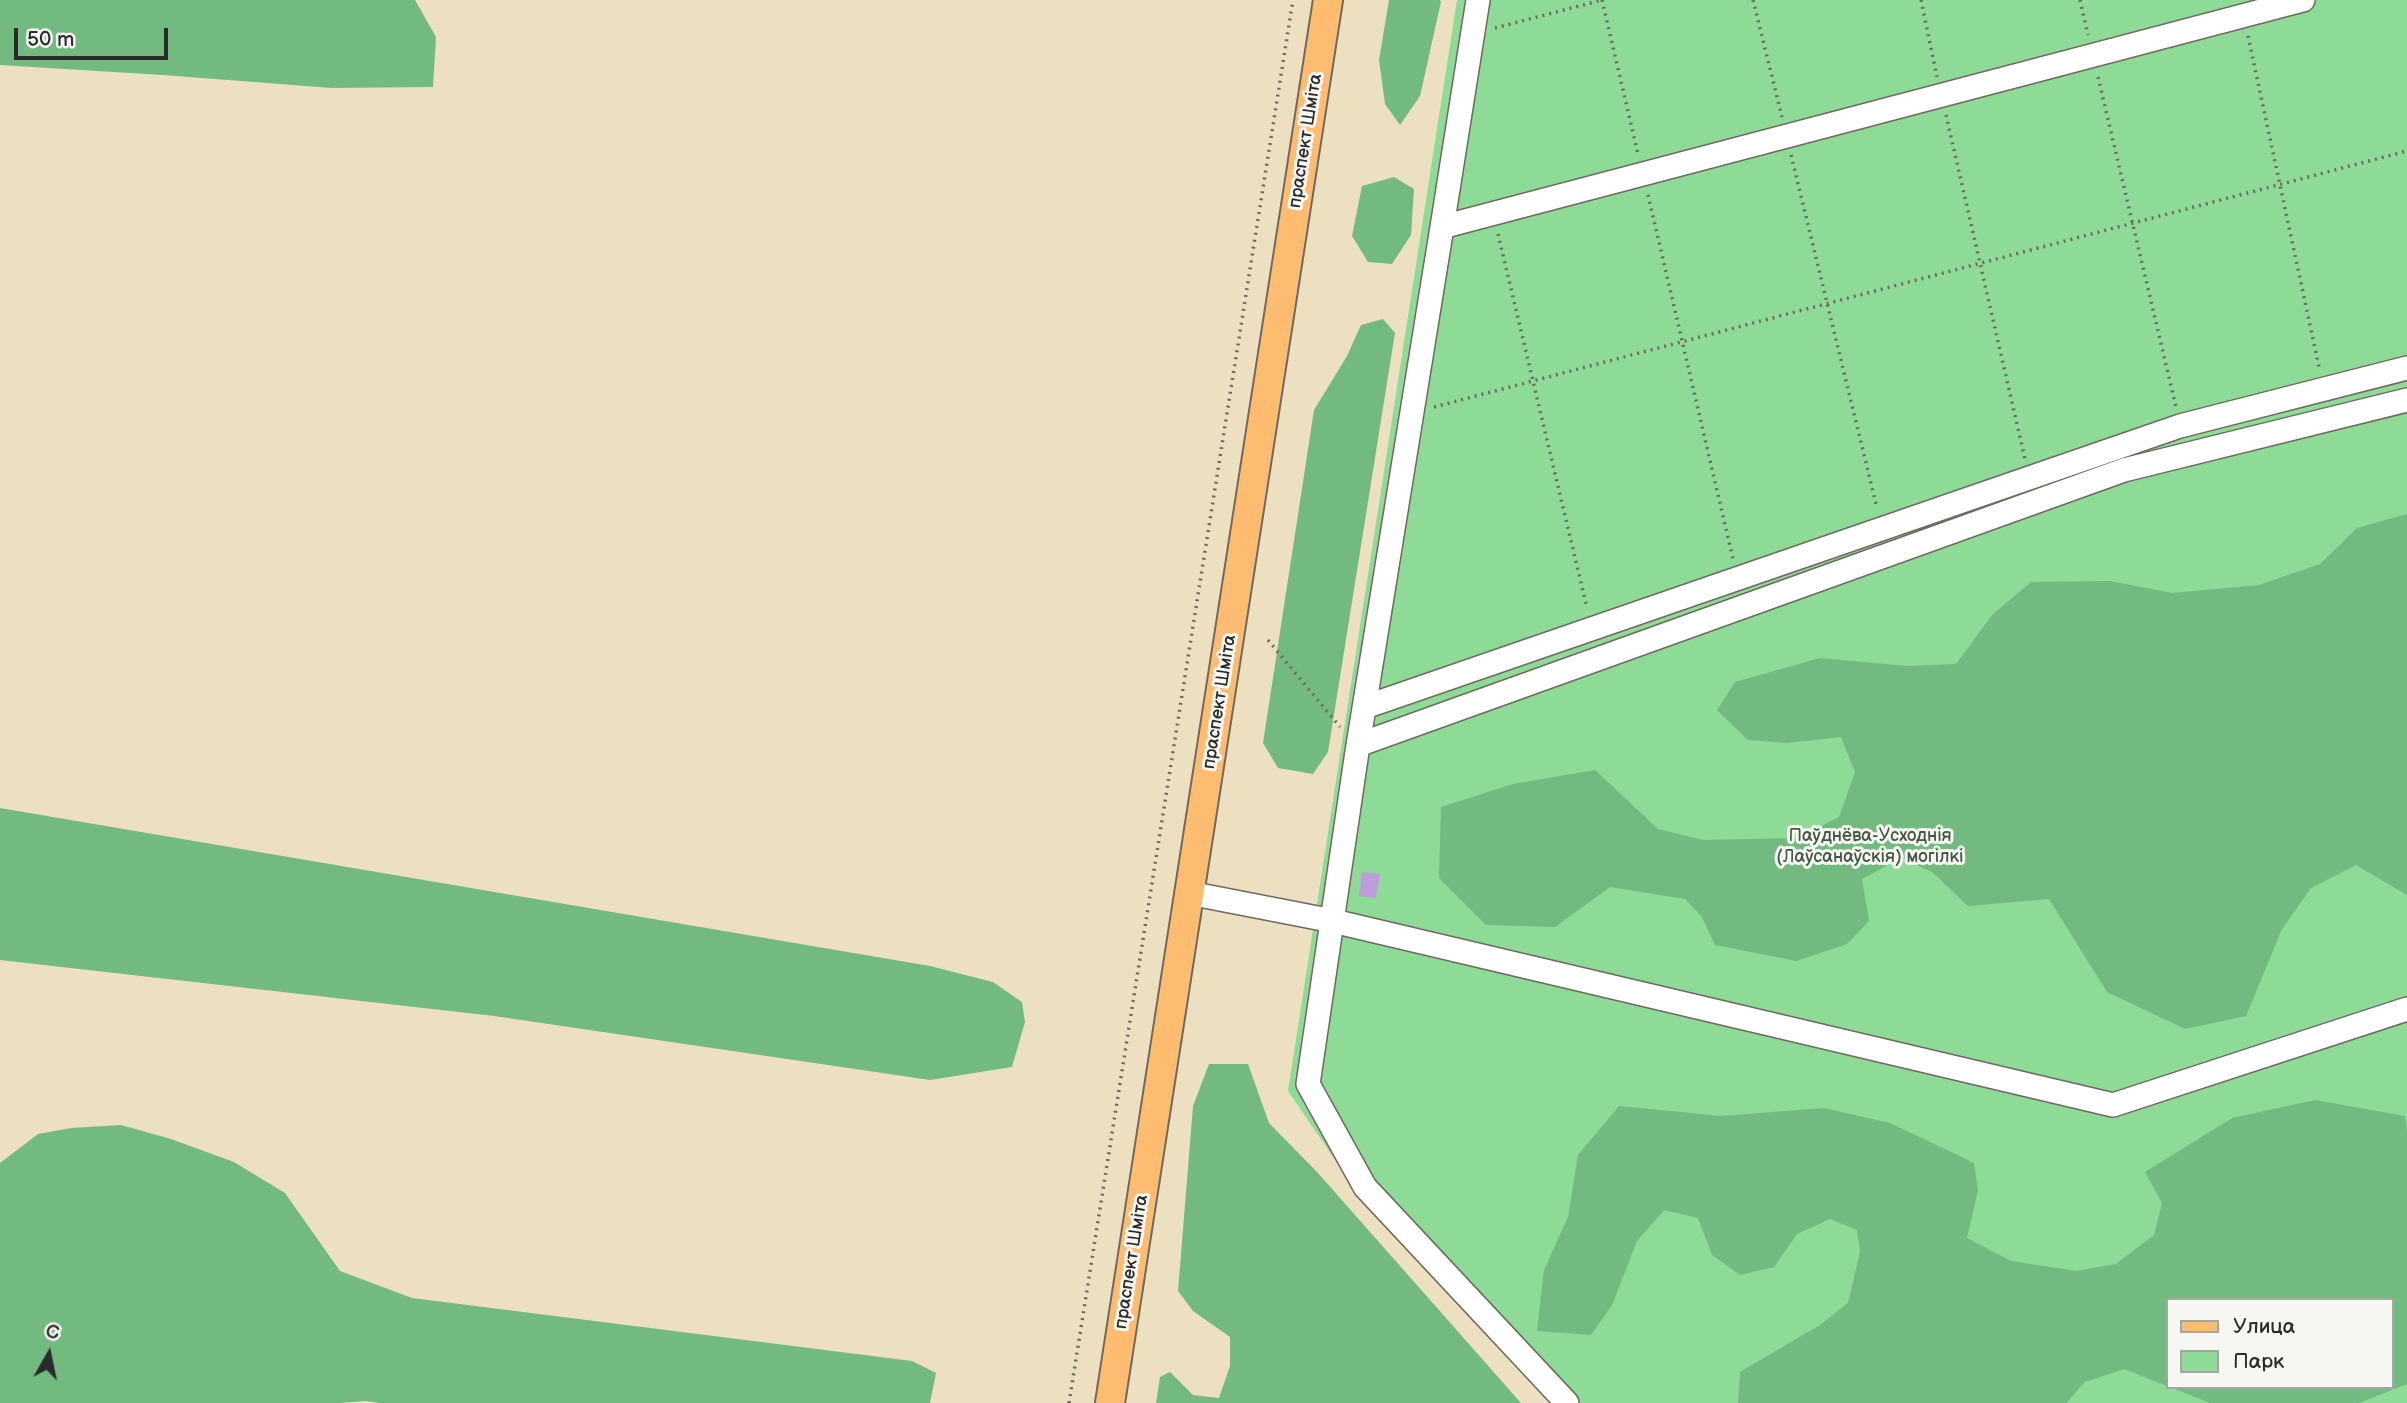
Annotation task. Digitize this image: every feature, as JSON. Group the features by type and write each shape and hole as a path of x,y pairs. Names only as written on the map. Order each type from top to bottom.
{"main road":[{"name":"праспект Шміта","path":"1110,1403 1328,0"}],"lane":[{"path":"1478,0 1358,745 1308,1084 1365,1187 1567,1403"},
{"path":"1442,227 2303,0"},
{"path":"1365,707 2180,426 2407,368"},
{"path":"1358,745 2124,470 2407,400"},
{"path":"1189,893 1333,921 2113,1105 2407,1009"}],"path":[{"path":"1069,1403 1293,0"},
{"path":"1472,34 1602,0 1738,578"},
{"path":"1753,0 1882,528"},
{"path":"1921,0 2029,478"},
{"path":"2080,0 2180,426"},
{"path":"2243,16 2324,389"},
{"path":"1412,413 2407,151"},
{"path":"1492,212 1592,629"},
{"path":"1268,639 1344,733 1358,745"}],"green space":[{"path":"0,0 415,0 436,37 433,87 332,88 0,65"},
{"path":"1389,0 1441,2 1420,96 1400,125 1385,104 1379,60"},
{"name":"Паўднёва-Усходнія (Лаўсанаўскія) могілкі","path":"1457,0 2407,0 2407,1403 1549,1403 1357,1192 1288,1091"},
{"path":"1394,177 1414,189 1411,235 1392,264 1368,262 1352,236 1362,186"},
{"path":"1383,319 1395,333 1328,752 1313,774 1278,768 1263,743 1314,410 1347,356 1361,325"},
{"path":"2407,514 2407,895 2356,865 2311,888 2282,929 2246,1016 2185,1029 2107,992 2049,899 1968,906 1932,872 1901,858 1862,879 1869,921 1847,944 1796,961 1715,945 1702,917 1685,899 1610,887 1555,927 1486,925 1439,878 1441,807 1513,784 1595,770 1658,829 1703,840 1798,838 1839,817 1855,772 1841,737 1787,743 1748,740 1717,710 1735,682 1820,658 1907,666 1956,664 1992,615 2031,582 2110,581 2172,593 2259,585 2320,564 2357,528"},
{"path":"0,808 930,966 993,982 1022,1002 1025,1022 1012,1067 930,1080 494,1016 0,960"},
{"path":"1209,1064 1248,1064 1269,1123 1318,1173 1521,1403 1156,1403 1160,1377 1170,1372 1193,1395 1219,1398 1230,1366 1230,1337 1193,1311 1178,1291 1193,1106"},
{"path":"2315,1100 2405,1116 2407,1384 2359,1403 2210,1403 2175,1389 2393,1389 2393,1298 2166,1298 2166,1386 2124,1369 2085,1382 2066,1403 1738,1403 1740,1372 1820,1325 1848,1303 1860,1252 1857,1230 1830,1219 1797,1234 1774,1267 1740,1275 1712,1255 1698,1218 1664,1210 1637,1241 1612,1305 1591,1335 1537,1331 1544,1270 1568,1217 1578,1155 1619,1106 1721,1116 1824,1108 1890,1123 1974,1163 1978,1190 1967,1238 2011,1261 2076,1271 2116,1264 2154,1235 2162,1203 2145,1172 2232,1118"},
{"path":"121,1125 171,1139 234,1162 285,1193 340,1271 412,1298 912,1361 936,1373 930,1403 0,1403 0,1163 38,1134 71,1128"}],"building":[{"path":"1362,872 1380,874 1376,898 1359,896"}]}
